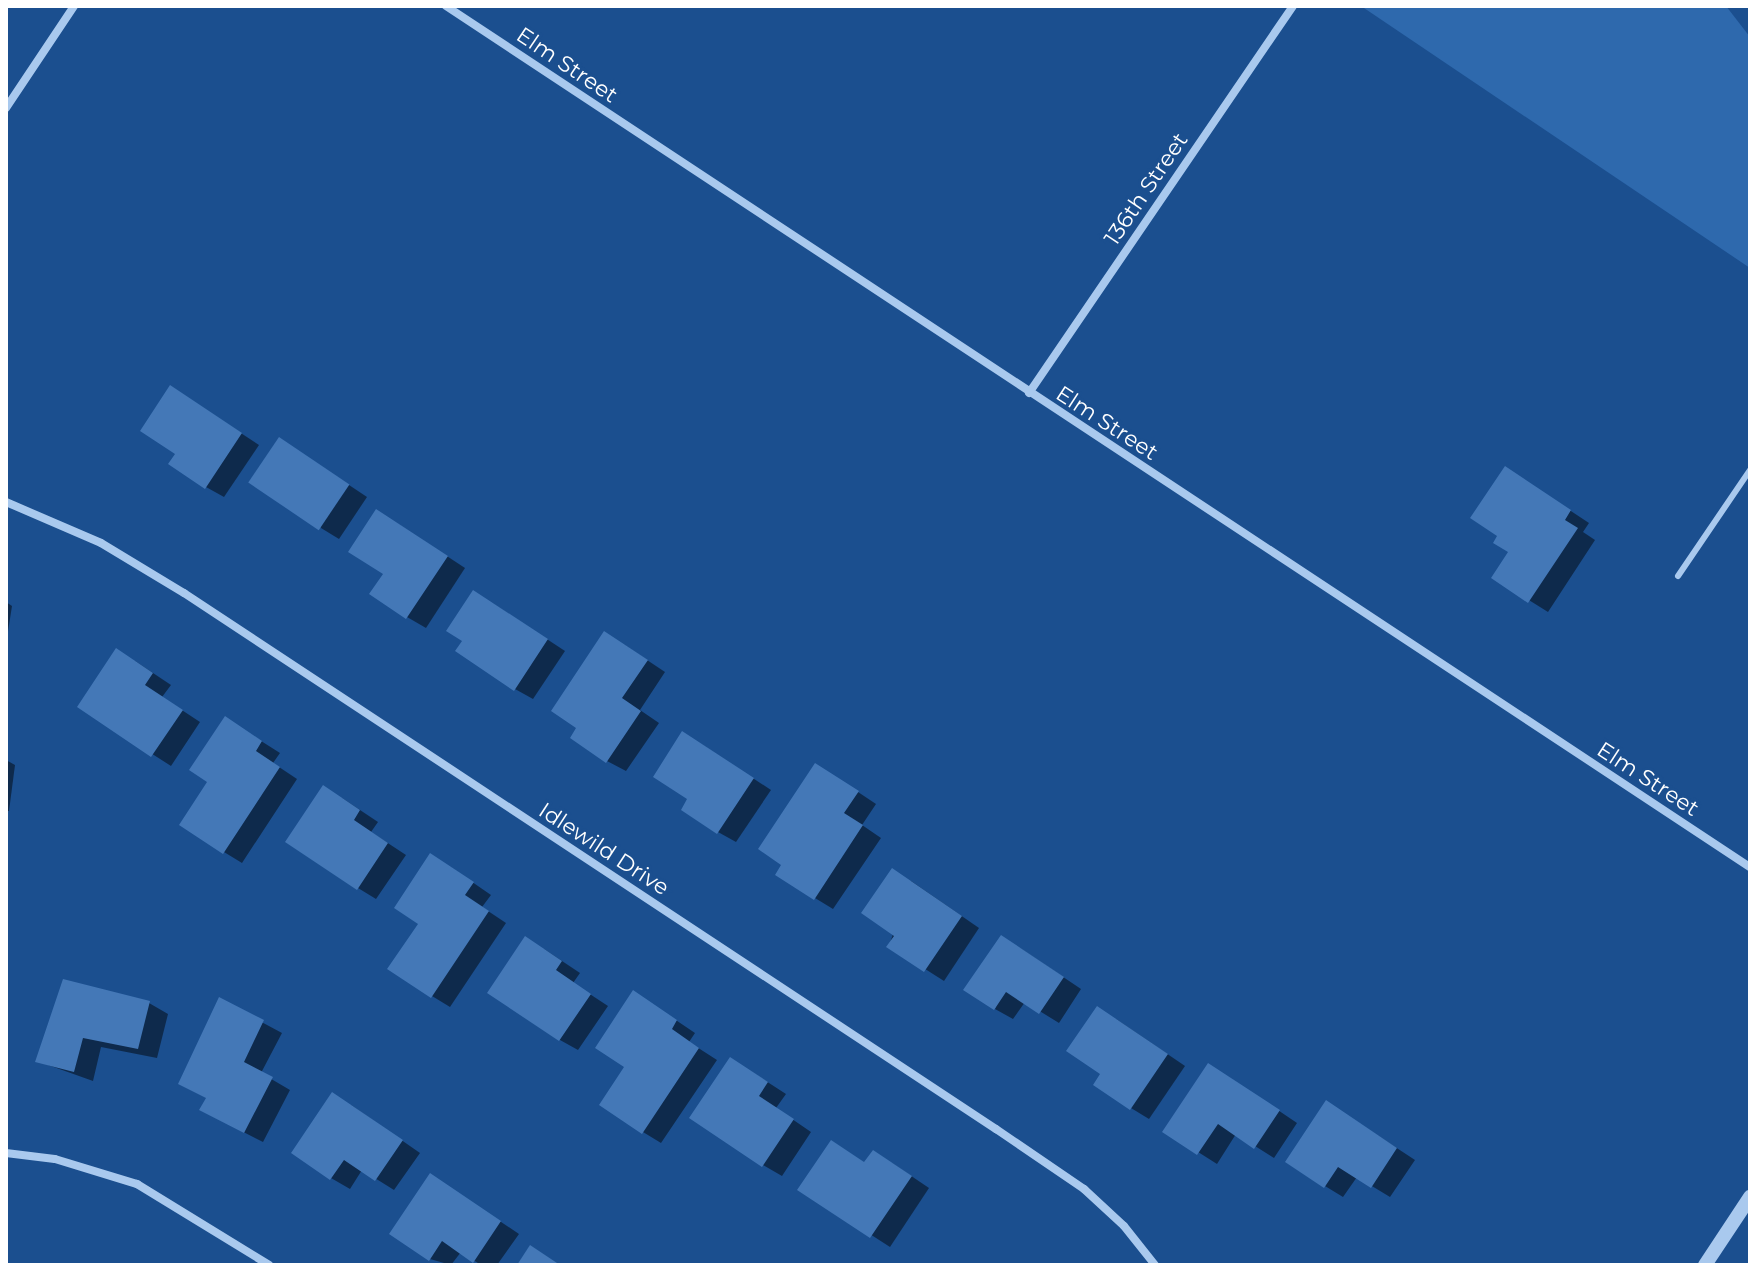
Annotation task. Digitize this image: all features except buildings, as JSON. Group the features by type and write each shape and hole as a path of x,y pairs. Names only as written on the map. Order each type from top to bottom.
{"street":[{"path":"6,108 74,6"},
{"name":"Elm Street","path":"446,6 1750,867"},
{"name":"136th Street","path":"1029,393 1293,6"},
{"name":"Idlewild Drive","path":"6,502 87,536 184,593 996,1129 1084,1189 1124,1226 1155,1265"},
{"path":"6,1153 55,1159 137,1184 269,1265"},
{"path":"1705,1265 1750,1197"}],"lane":[{"path":"1678,576 1750,470"}],"shaded area":[{"path":"1361,6 1726,6 1750,37 1750,268"}]}
